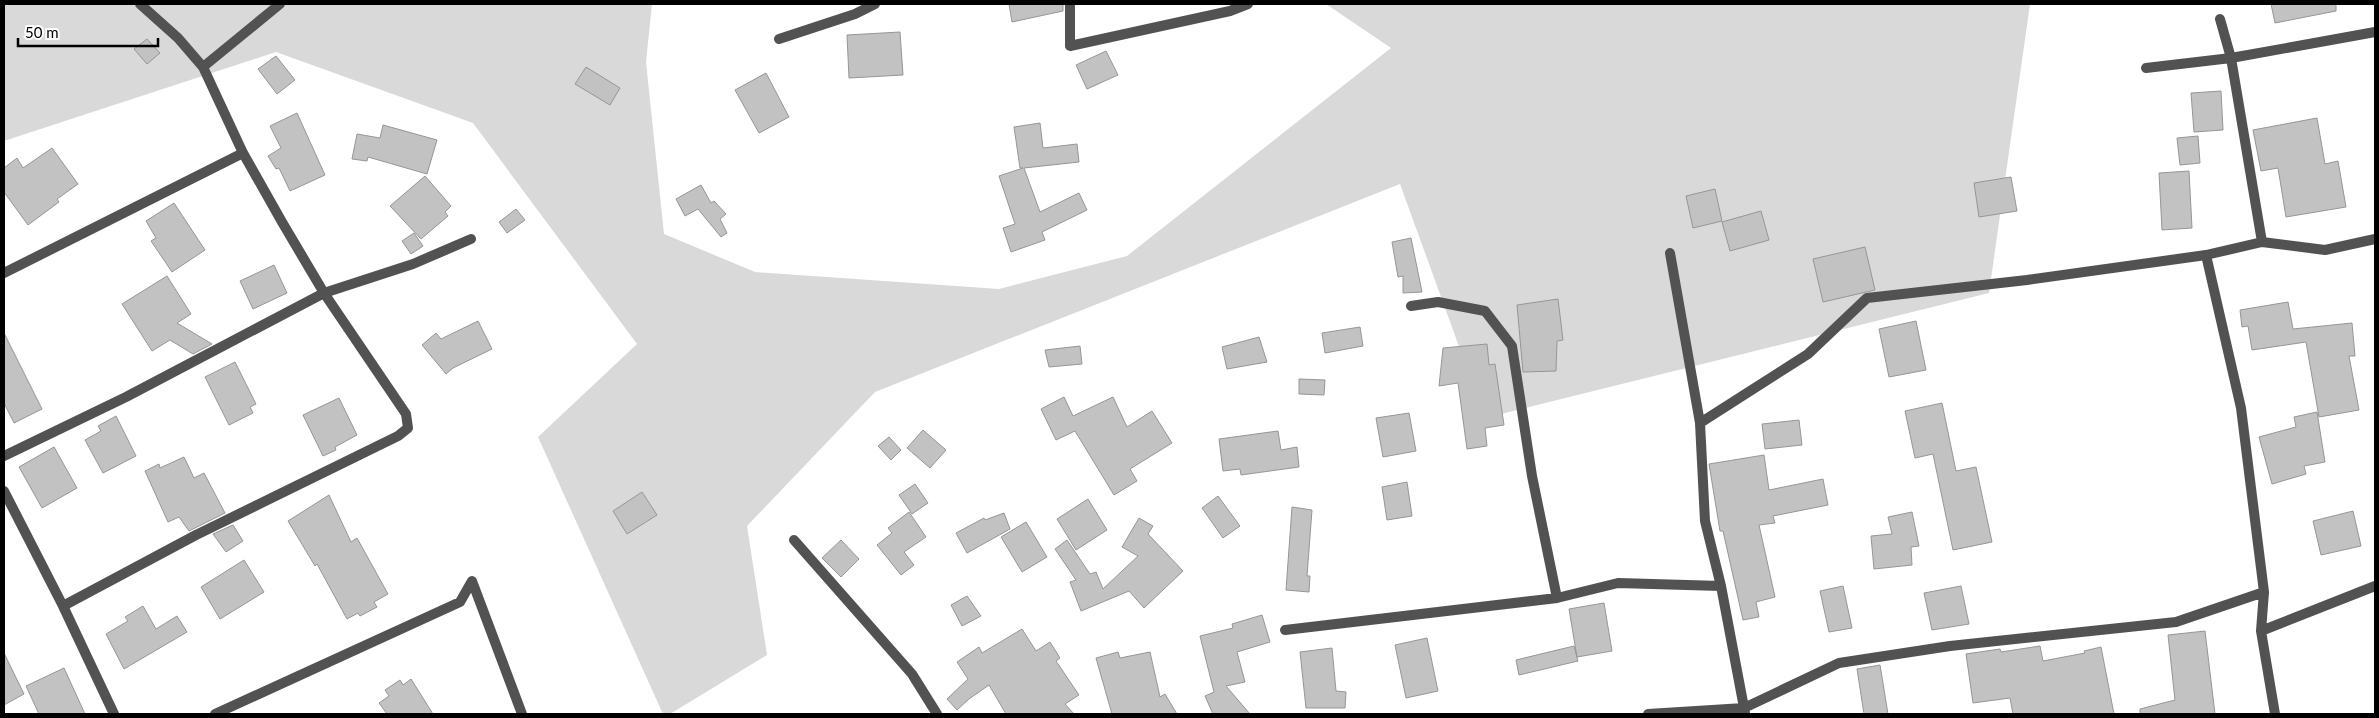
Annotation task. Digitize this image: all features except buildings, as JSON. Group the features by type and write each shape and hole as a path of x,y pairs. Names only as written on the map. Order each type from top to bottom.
{"street":[{"path":"63,606 196,535 398,436 408,428 406,414 324,293 243,153 203,67 178,38 140,4"},
{"path":"203,67 280,4"},
{"path":"779,39 855,14 875,4"},
{"path":"1070,4 1070,46 1230,11 1248,4"},
{"path":"2220,18 2230,58 2262,242"},
{"path":"2146,68 2230,58 2375,32"},
{"path":"4,273 243,153"},
{"path":"4,456 126,397 324,293 413,264 470,239"},
{"path":"1700,423 1808,354 1867,298 2026,280 2206,255 2262,242 2325,250 2375,239"},
{"path":"1670,253 1700,423 1705,521 1721,586 1744,711"},
{"path":"2206,255 2240,408 2264,592 2261,631 2275,714"},
{"path":"1411,306 1438,302 1484,311 1512,346 1532,476 1557,598"},
{"path":"4,491 63,606 114,714"},
{"path":"794,540 912,674 937,714"},
{"path":"215,714 460,602 472,581 522,714"},
{"path":"1285,630 1557,598 1618,583 1721,586"},
{"path":"2261,631 2375,586"},
{"path":"1648,714 1744,711 1839,663 1950,646 2176,622 2264,592"}],"shaded area":[{"path":"4,4 652,4 646,62 664,234 755,272 999,289 1127,256 1391,48 1326,4 2030,4 1989,293 1485,418 1400,184 875,392 747,526 767,655 670,714 663,714 538,437 637,344 473,123 276,52 4,141"}]}
